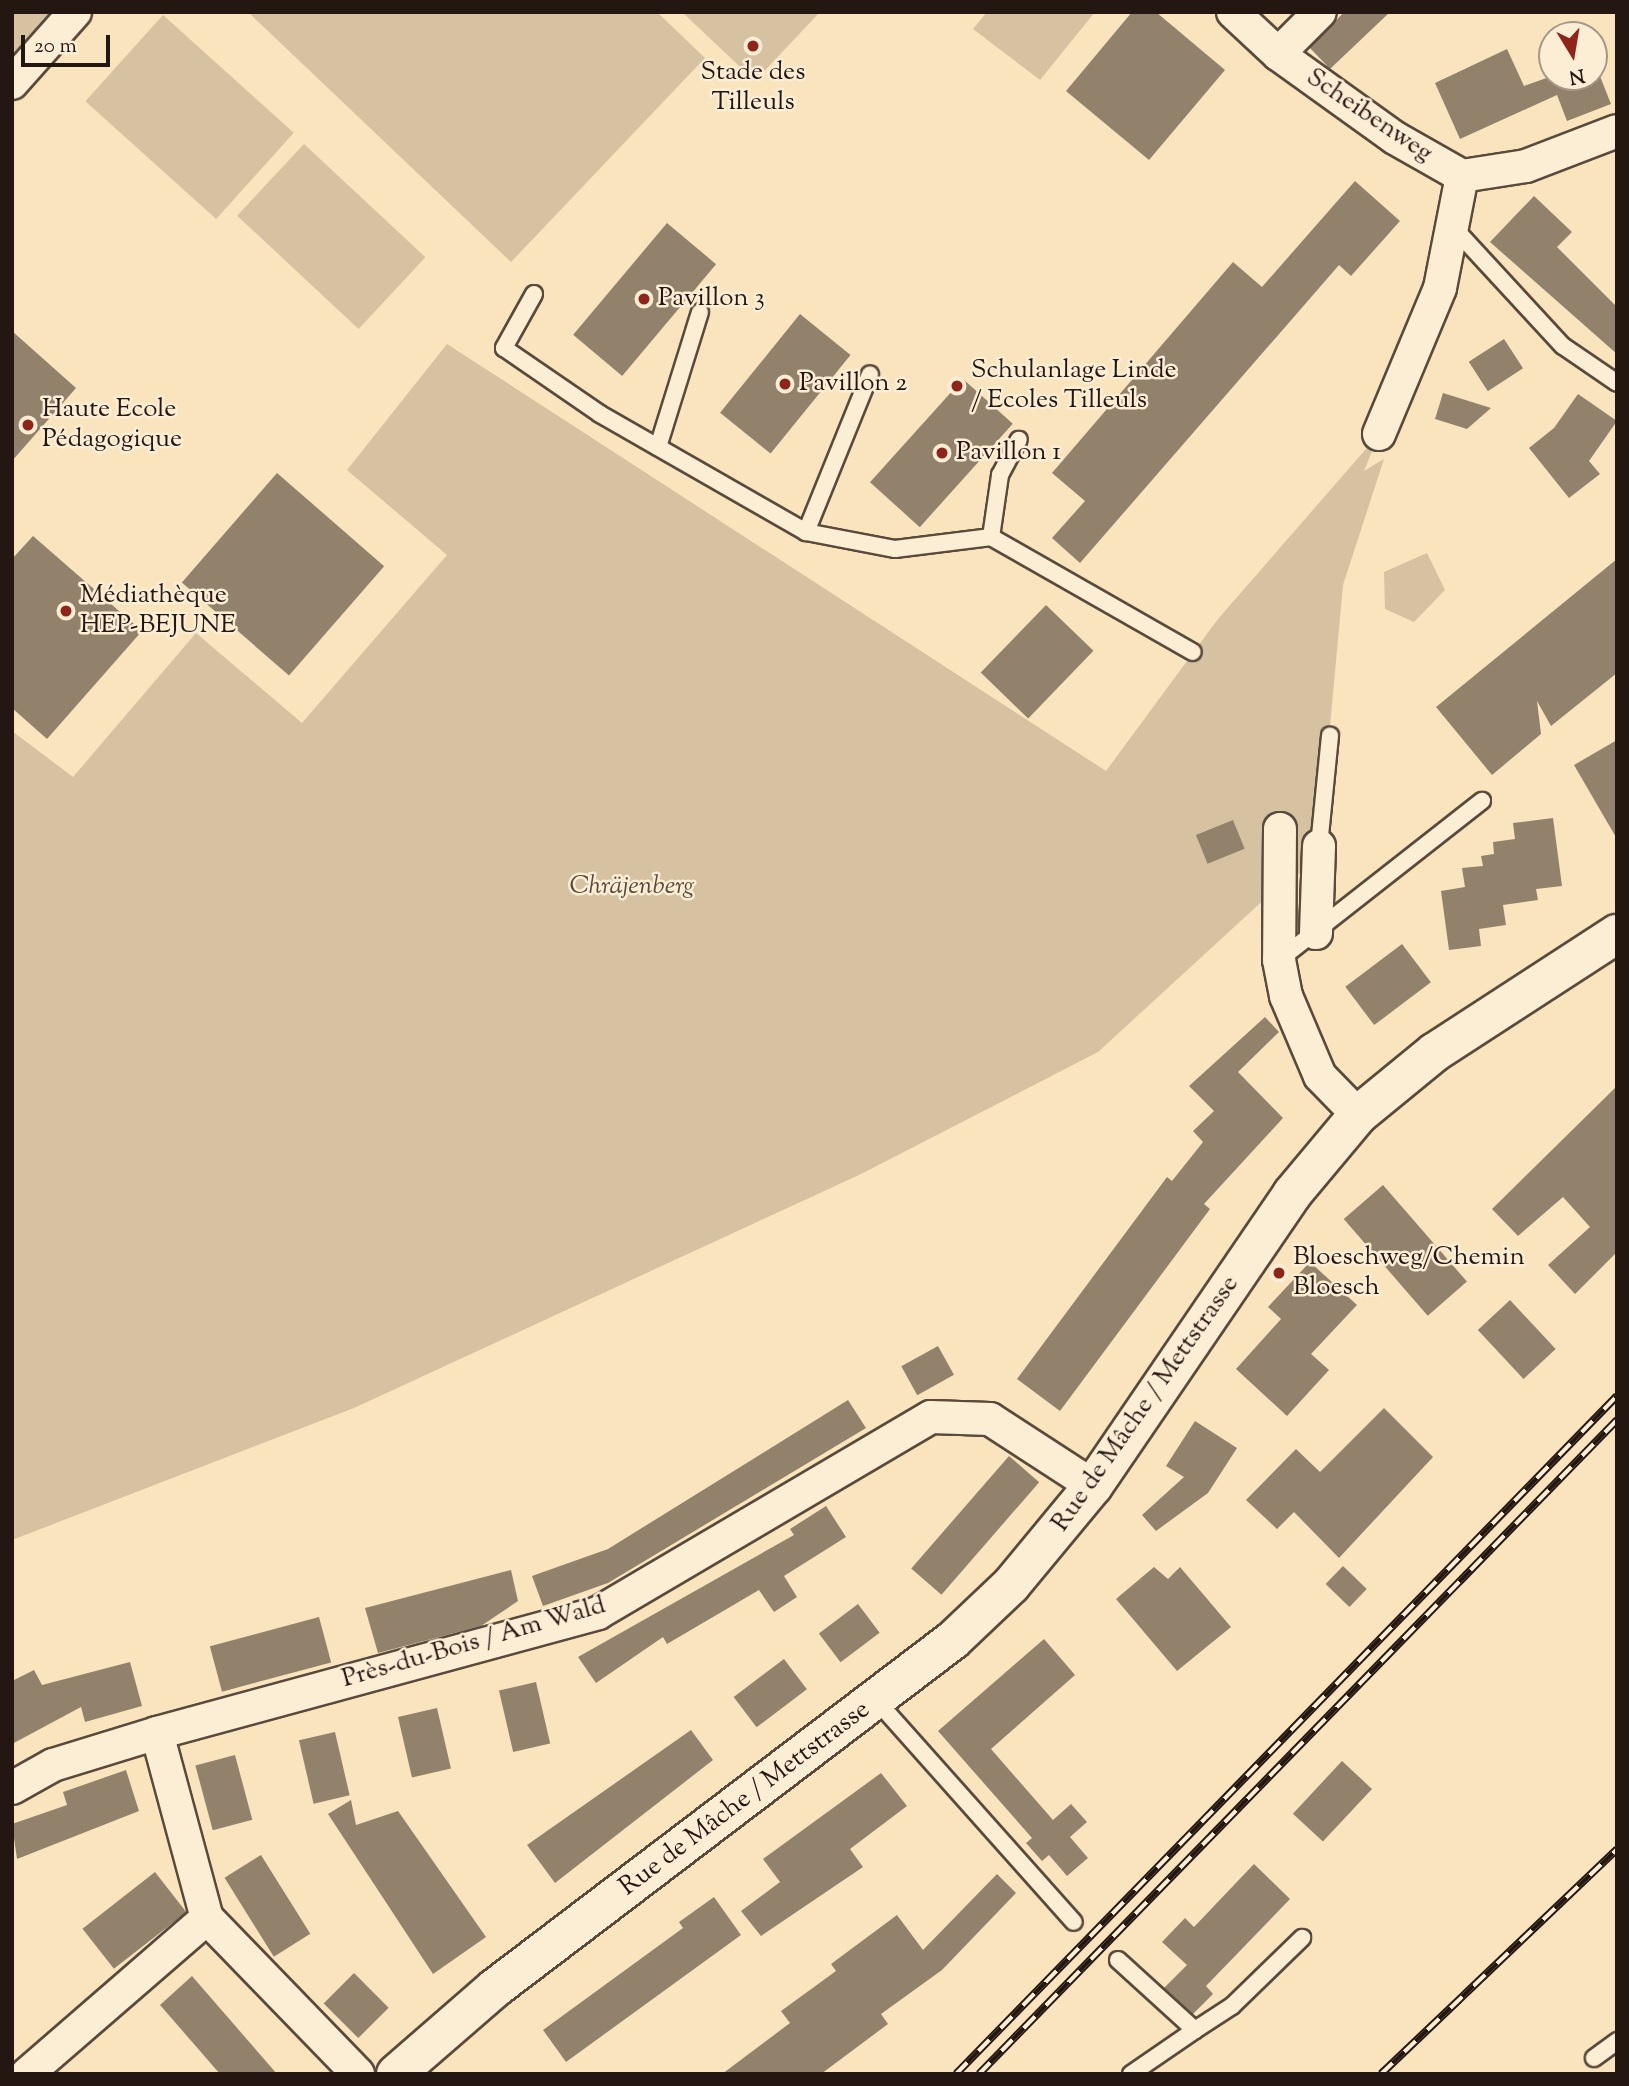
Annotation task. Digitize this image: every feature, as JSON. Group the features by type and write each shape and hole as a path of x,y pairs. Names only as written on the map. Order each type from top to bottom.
{"main road":[{"name":"Rue de Mâche / Mettstrasse","path":"396,2074 495,1988 876,1700 1011,1585 1093,1486 1295,1189 1357,1115 1435,1052 1612,943"}],"street":[{"path":"12,83 75,12"},
{"name":"Scheibenweg","path":"1233,12 1278,54 1395,138 1462,176"},
{"path":"1278,54 1320,12"},
{"path":"1379,434 1440,288 1462,176 1526,166 1617,131"},
{"path":"1280,829 1279,960 1301,1040 1320,1076 1357,1115"},
{"path":"1316,933 1319,846"},
{"name":"Près-du-Bois / Am Wald","path":"12,1788 53,1765 157,1733 598,1613 932,1417 990,1419 1093,1486"},
{"path":"157,1733 207,1918 358,2074"},
{"path":"27,2074 207,1918"}],"lane":[{"path":"1453,227 1563,346 1617,383"},
{"path":"534,294 504,348 658,447 806,532 895,549 991,537 1193,652"},
{"path":"658,447 700,312"},
{"path":"806,532 870,374"},
{"path":"991,537 1000,475 1019,440"},
{"path":"1319,846 1330,736"},
{"path":"1316,933 1482,801"},
{"path":"1279,960 1426,858"},
{"path":"876,1700 1074,1922"},
{"path":"1131,2074 1232,2006 1302,1938"},
{"path":"1118,1960 1195,2030"},
{"path":"1594,2058 1617,2041"}],"green space":[{"path":"12,12 75,12 12,83"},
{"path":"248,12 657,12 705,58 511,262"},
{"name":"Stade des Tilleuls","path":"682,12 820,12 755,81"},
{"path":"987,12 1095,12 1040,80 973,29"},
{"path":"163,15 294,133 216,219 85,101"},
{"path":"304,144 425,257 359,329 237,216"},
{"name":"Chräjenberg","path":"447,344 1106,771 1218,619 1379,434 1364,471 1384,459 1343,585 1319,846 1292,884 1280,885 1098,1052 861,1174 354,1408 12,1540 12,731 73,777 196,633 302,723 447,555 347,470"},
{"path":"1427,553 1445,590 1414,622 1385,609 1384,572"}],"building":[{"path":"1132,12 1156,12 1225,70 1149,160 1066,91"},
{"path":"1344,12 1390,12 1330,69 1310,48"},
{"path":"1507,49 1524,86 1538,81 1538,91 1606,91 1611,104 1567,121 1557,95 1460,139 1435,83"},
{"path":"1355,181 1400,221 1351,276 1339,265 1080,563 1052,538 1085,501 1052,473 1233,262 1262,287"},
{"path":"1534,196 1572,232 1557,247 1617,307 1617,354 1490,242"},
{"name":"Pavillon 3","path":"667,223 716,264 622,376 573,335"},
{"name":"Pavillon 2","path":"800,314 851,355 771,454 720,413"},
{"name":"Haute Ecole Pédagogique","path":"12,331 76,388 12,461"},
{"path":"1504,339 1523,368 1488,391 1469,362"},
{"name":"Pavillon 1","path":"963,379 1013,424 920,527 870,482"},
{"path":"1443,393 1491,408 1467,429 1435,419"},
{"path":"1578,394 1617,421 1589,461 1600,474 1569,498 1529,448 1554,428"},
{"path":"277,473 384,566 289,676 182,582"},
{"path":"33,536 142,631 47,739 12,708 12,559"},
{"path":"1617,559 1617,673 1551,726 1537,701 1541,734 1492,775 1436,707"},
{"path":"1046,605 1093,651 1028,718 981,673"},
{"path":"1617,740 1617,839 1574,765"},
{"path":"1553,818 1562,886 1536,889 1538,900 1503,905 1506,925 1479,929 1481,946 1449,950 1441,891 1465,887 1462,868 1483,866 1481,856 1494,854 1493,842 1515,839 1513,823"},
{"path":"1233,820 1245,849 1208,864 1196,835"},
{"path":"1402,944 1431,982 1374,1025 1345,987"},
{"path":"1265,1017 1279,1032 1238,1072 1283,1118 1204,1204 1210,1209 1060,1411 1017,1379 1167,1177 1172,1181 1203,1142 1193,1131 1214,1111 1189,1086"},
{"path":"1617,1086 1617,1252 1575,1294 1548,1265 1590,1227 1563,1197 1518,1236 1492,1209"},
{"path":"1383,1185 1467,1282 1428,1316 1344,1219"},
{"path":"1310,1262 1357,1305 1311,1354 1329,1370 1287,1416 1236,1369 1281,1319 1268,1307"},
{"path":"1510,1300 1556,1349 1524,1379 1478,1330"},
{"path":"938,1346 954,1375 917,1395 901,1366"},
{"path":"848,1400 866,1428 608,1583 543,1606 532,1576 608,1549"},
{"path":"1384,1408 1433,1457 1339,1558 1294,1512 1277,1529 1246,1500 1296,1449 1320,1472"},
{"path":"1195,1421 1237,1448 1208,1493 1156,1531 1142,1515 1184,1477 1166,1466"},
{"path":"1009,1456 1039,1482 941,1595 911,1568"},
{"path":"826,1506 846,1537 784,1576 797,1597 774,1612 759,1590 667,1644 663,1637 596,1683 578,1657 794,1535 790,1529"},
{"path":"1343,1566 1367,1589 1349,1607 1326,1584"},
{"path":"1154,1567 1168,1579 1180,1567 1231,1627 1177,1671 1116,1599"},
{"path":"511,1570 518,1601 481,1626 378,1653 365,1608"},
{"path":"858,1604 880,1633 841,1662 819,1633"},
{"path":"319,1617 331,1662 222,1692 210,1646"},
{"path":"1044,1639 1075,1675 991,1749 1053,1820 1071,1804 1087,1822 1070,1837 1088,1858 1067,1876 1049,1855 1042,1861 1026,1843 1032,1838 938,1731"},
{"path":"784,1659 807,1689 757,1727 734,1697"},
{"path":"130,1662 142,1706 85,1722 81,1707 12,1744 12,1681 34,1670 42,1685"},
{"path":"536,1682 550,1743 513,1752 499,1691"},
{"path":"437,1708 451,1768 412,1777 398,1717"},
{"path":"691,1730 713,1760 555,1883 527,1845"},
{"path":"335,1732 350,1795 314,1804 299,1740"},
{"path":"235,1755 252,1820 213,1830 195,1766"},
{"path":"1342,1761 1372,1789 1323,1842 1293,1814"},
{"path":"126,1770 139,1811 17,1859 12,1824 67,1805 63,1792"},
{"path":"881,1773 907,1806 850,1849 863,1867 761,1936 741,1911 780,1882 763,1859"},
{"path":"351,1800 356,1825 398,1811 486,1937 433,1974 328,1814"},
{"path":"261,1855 310,1934 274,1957 225,1878"},
{"path":"1254,1864 1290,1899 1206,1986 1213,1994 1193,2014 1164,1988 1187,1965 1162,1942 1185,1918 1194,1927"},
{"path":"155,1872 186,1912 114,1969 83,1929"},
{"path":"997,1874 1016,1893 942,1970 881,2014 888,2024 821,2074 722,2074 790,2023 781,2011 836,1971 831,1964 897,1915 923,1950"},
{"path":"714,1897 741,1935 566,2062 543,2030 683,1928 679,1922"},
{"path":"354,1973 389,2008 358,2038 324,2003"},
{"path":"192,1976 277,2074 220,2074 160,2005"}],"railway":[{"path":"956,2074 1617,1396"},
{"path":"979,2074 1617,1420"},
{"path":"1381,2074 1617,1849"}],"place":[{"name":"Stade des Tilleuls","path":"753,46"},
{"name":"Pavillon 3","path":"644,299"},
{"name":"Pavillon 2","path":"785,384"},
{"name":"Schulanlage Linde / Ecoles Tilleuls","path":"957,386"},
{"name":"Haute Ecole Pédagogique","path":"28,425"},
{"name":"Pavillon 1","path":"942,453"},
{"name":"Médiathèque HEP-BEJUNE","path":"66,611"},
{"name":"Bloeschweg/Chemin Bloesch","path":"1279,1273"}]}
